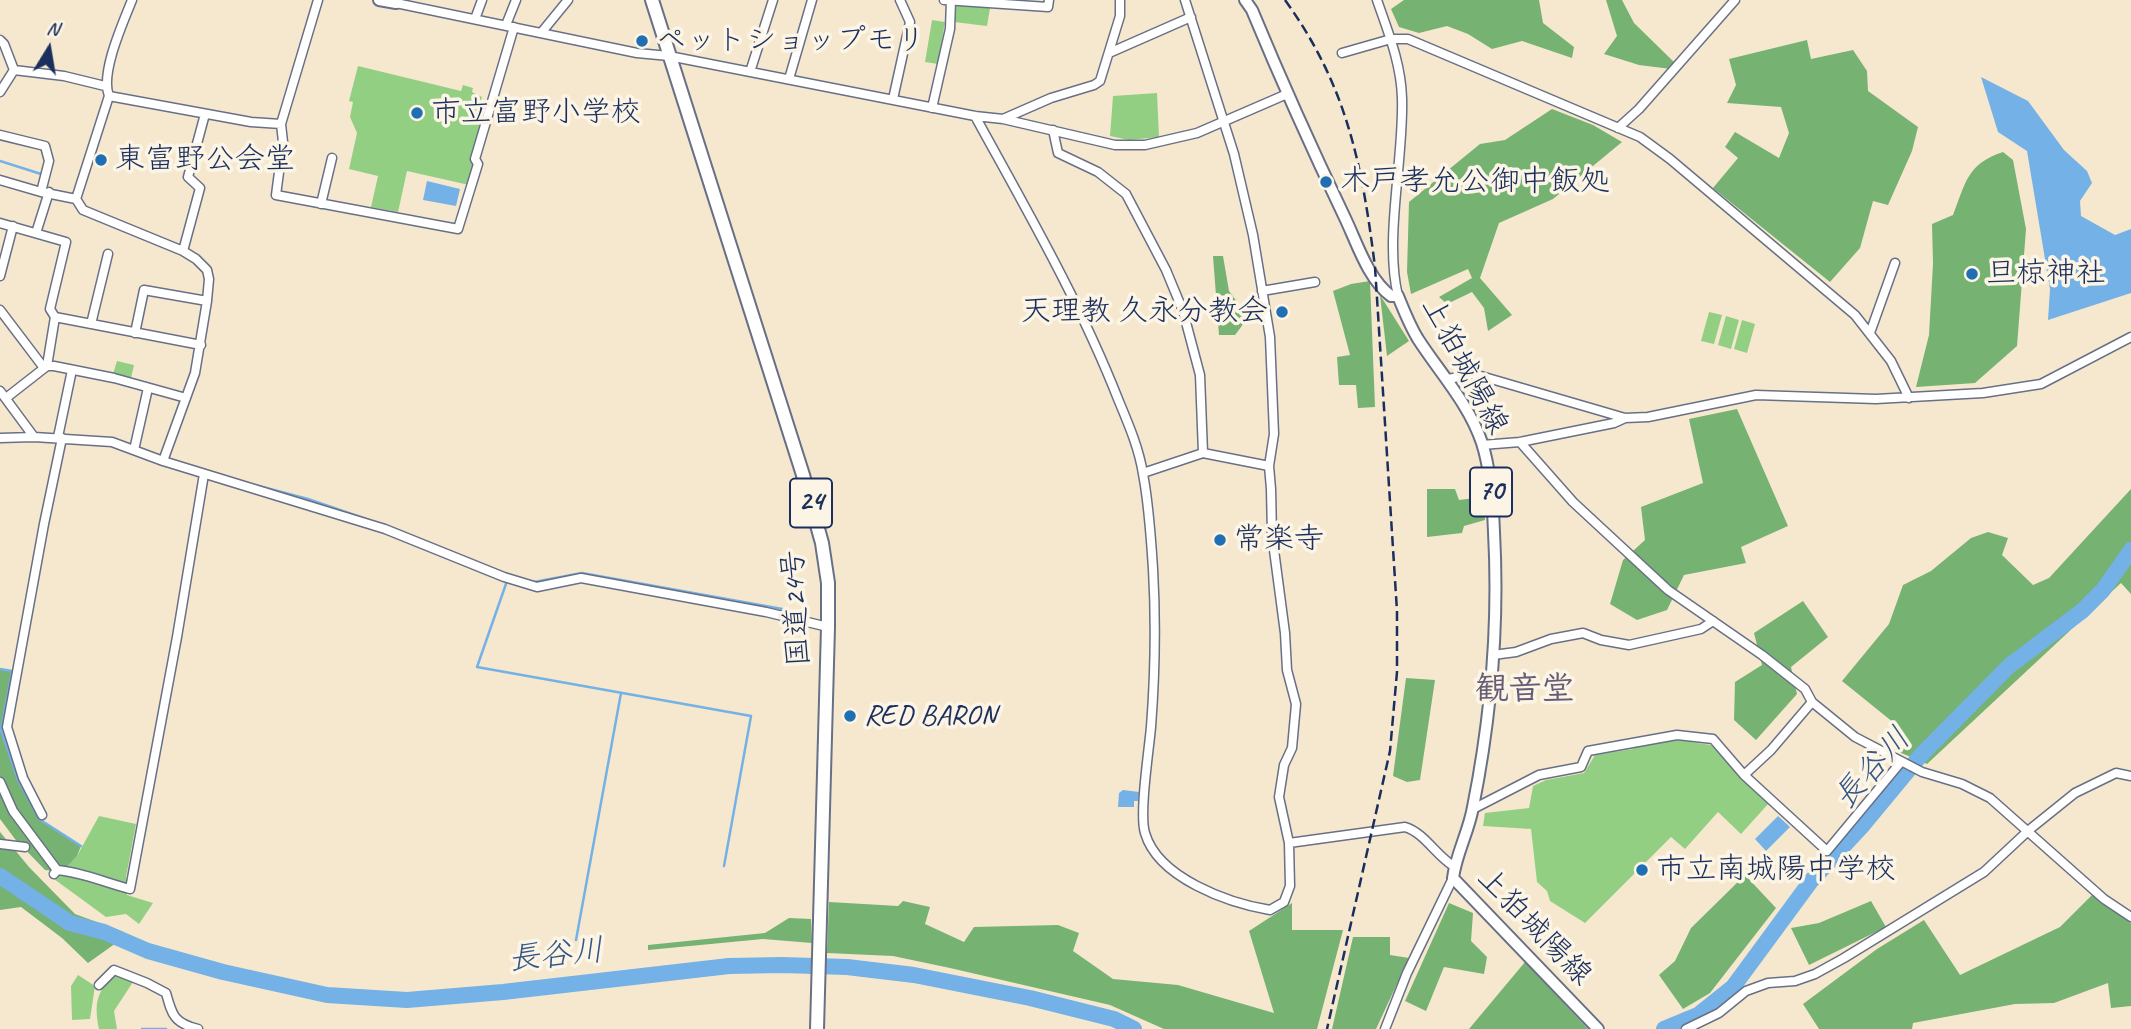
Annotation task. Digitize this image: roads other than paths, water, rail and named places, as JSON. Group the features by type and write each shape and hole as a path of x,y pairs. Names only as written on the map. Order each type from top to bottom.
{"highway":[{"name":"国道24号","path":"652,0 803,475 822,543 828,583 828,627 817,1029"}],"main road":[{"path":"379,0 396,2"},
{"name":"上狛城陽線","path":"1245,0 1252,9 1287,94 1375,279 1391,296 1398,296 1411,328 1448,379 1482,444 1492,498 1497,601 1488,711 1473,809 1454,872 1598,1029"}],"street":[{"path":"76,200 109,96 105,86 132,0"},
{"path":"318,0 281,124 283,142 276,195 458,229 478,164 475,159 516,0"},
{"path":"475,19 482,0"},
{"path":"541,33 568,0"},
{"path":"750,72 773,0"},
{"path":"789,79 812,0"},
{"path":"893,99 911,22 900,0"},
{"path":"944,0 1048,7 1049,0"},
{"path":"932,108 950,29 951,0"},
{"path":"1003,119 1051,98 1094,86 1100,81 1121,16 1120,0"},
{"path":"975,116 1090,330 1134,438 1143,473 1153,569 1154,647 1144,832 1157,855 1180,877 1236,901 1270,911 1284,902 1290,886 1289,843 1279,797 1284,765 1292,748 1296,704 1287,670 1272,535 1269,466 1274,434 1270,337 1253,235 1224,123 1185,0"},
{"path":"1377,0 1400,72 1402,98 1394,244 1398,296"},
{"path":"1618,128 1639,109 1735,0"},
{"path":"396,2 637,53 669,56 932,108 1003,119 1115,145 1144,145 1197,133 1287,94"},
{"path":"1109,53 1191,17"},
{"path":"1342,53 1391,39 1408,39 1640,137 1670,159 1855,315 1891,360 1909,398"},
{"path":"0,40 14,69"},
{"path":"14,69 64,76 105,86"},
{"path":"0,92 14,69"},
{"path":"109,96 251,122 281,124"},
{"path":"183,251 200,188 188,177 205,114"},
{"path":"1053,130 1058,153 1098,172 1126,194 1166,270 1183,311 1200,375 1203,453"},
{"path":"0,135 45,146 49,161 36,233"},
{"path":"321,204 332,158"},
{"path":"0,180 76,200 83,210 183,251 207,270 207,301 195,373 163,461"},
{"path":"0,223 66,242 50,309 55,317 46,367"},
{"path":"0,276 13,226"},
{"path":"91,324 108,254"},
{"path":"1870,333 1895,263"},
{"path":"1262,291 1315,282"},
{"path":"135,334 144,290 207,301"},
{"path":"0,310 46,367"},
{"path":"55,317 201,345"},
{"path":"1448,379 1474,374 1625,418 1648,418 1756,396 1909,398 1983,393 2041,383 2131,337"},
{"path":"34,437 3,395 46,367 72,370 186,398"},
{"path":"42,815 23,778 8,727 72,370"},
{"path":"134,450 148,388"},
{"path":"1482,444 1520,442 1614,423 1625,418"},
{"path":"0,438 60,437 112,442 163,461 385,529 504,578 537,587 581,578 766,612 828,627"},
{"path":"1520,442 1583,511 1668,590 1805,689 1812,702 1856,737 1922,772 1962,784 1990,798 2104,899 2131,917"},
{"path":"1143,473 1203,453 1269,466"},
{"path":"0,782 13,811 55,872 72,871 130,888 177,637 204,474"},
{"path":"1493,655 1516,652 1551,639 1583,633 1601,640 1629,645 1701,629 1713,621"},
{"path":"1744,775 1772,750 1812,702"},
{"path":"1473,809 1539,775 1581,767 1588,751 1677,735 1713,738 1744,775 1828,851 1901,762"},
{"path":"1686,1029 1720,1013 1746,991 1768,983 1795,981 1815,974 1844,958 1984,872 2029,830 2076,793 2116,773 2131,776"},
{"path":"1289,843 1405,827 1414,830 1454,872 1385,1029"},
{"path":"0,844 24,847"},
{"path":"99,985 114,970 147,983 166,993 173,1015 186,1028 198,1029"}],"water":[{"path":"1981,77 2028,101 2064,150 2087,171 2092,183 2080,201 2081,216 2115,235 2131,229 2131,293 2048,320 2050,289 2027,151 1998,132"},
{"path":"427,181 460,189 456,206 423,200"},
{"path":"1123,790 1139,792 1134,807 1118,807 1119,793"},
{"path":"1778,816 1790,827 1766,851 1755,839"}],"waterway":[{"path":"0,161 41,174"},
{"path":"255,485 308,499 369,520"},
{"name":"長谷川","path":"1664,1029 1698,1015 1733,987 1811,881 1863,825 1921,755 2009,666 2082,611 2103,590 2131,550"},
{"path":"529,581 582,573 788,610"},
{"path":"507,581 477,667 751,716 724,866"},
{"path":"0,669 12,671 1,730 18,780 39,819 81,846"},
{"path":"576,940 621,693"},
{"name":"長谷川","path":"0,876 70,923 104,932 148,951 223,972 327,995 407,1000 503,992 729,966 847,967 914,975 1030,998 1114,1019 1134,1029"},
{"path":"142,1029 166,1029"}],"railway":[{"path":"1285,0 1306,32 1337,95 1348,127 1364,194 1375,267 1397,611 1397,672 1390,751 1327,1029"}],"place":[{"name":"ペットショップモリ","path":"642,41"},
{"name":"市立富野小学校","path":"417,113"},
{"name":"東富野公会堂","path":"101,160"},
{"name":"木戸孝允公御中飯処","path":"1326,182"},
{"name":"旦椋神社","path":"1972,274"},
{"name":"天理教 久永分教会","path":"1282,312"},
{"name":"常楽寺","path":"1220,540"},
{"name":"RED BARON","path":"850,716"},
{"name":"市立南城陽中学校","path":"1642,870"}],"district":[{"name":"観音堂","path":"1525,690"}]}
